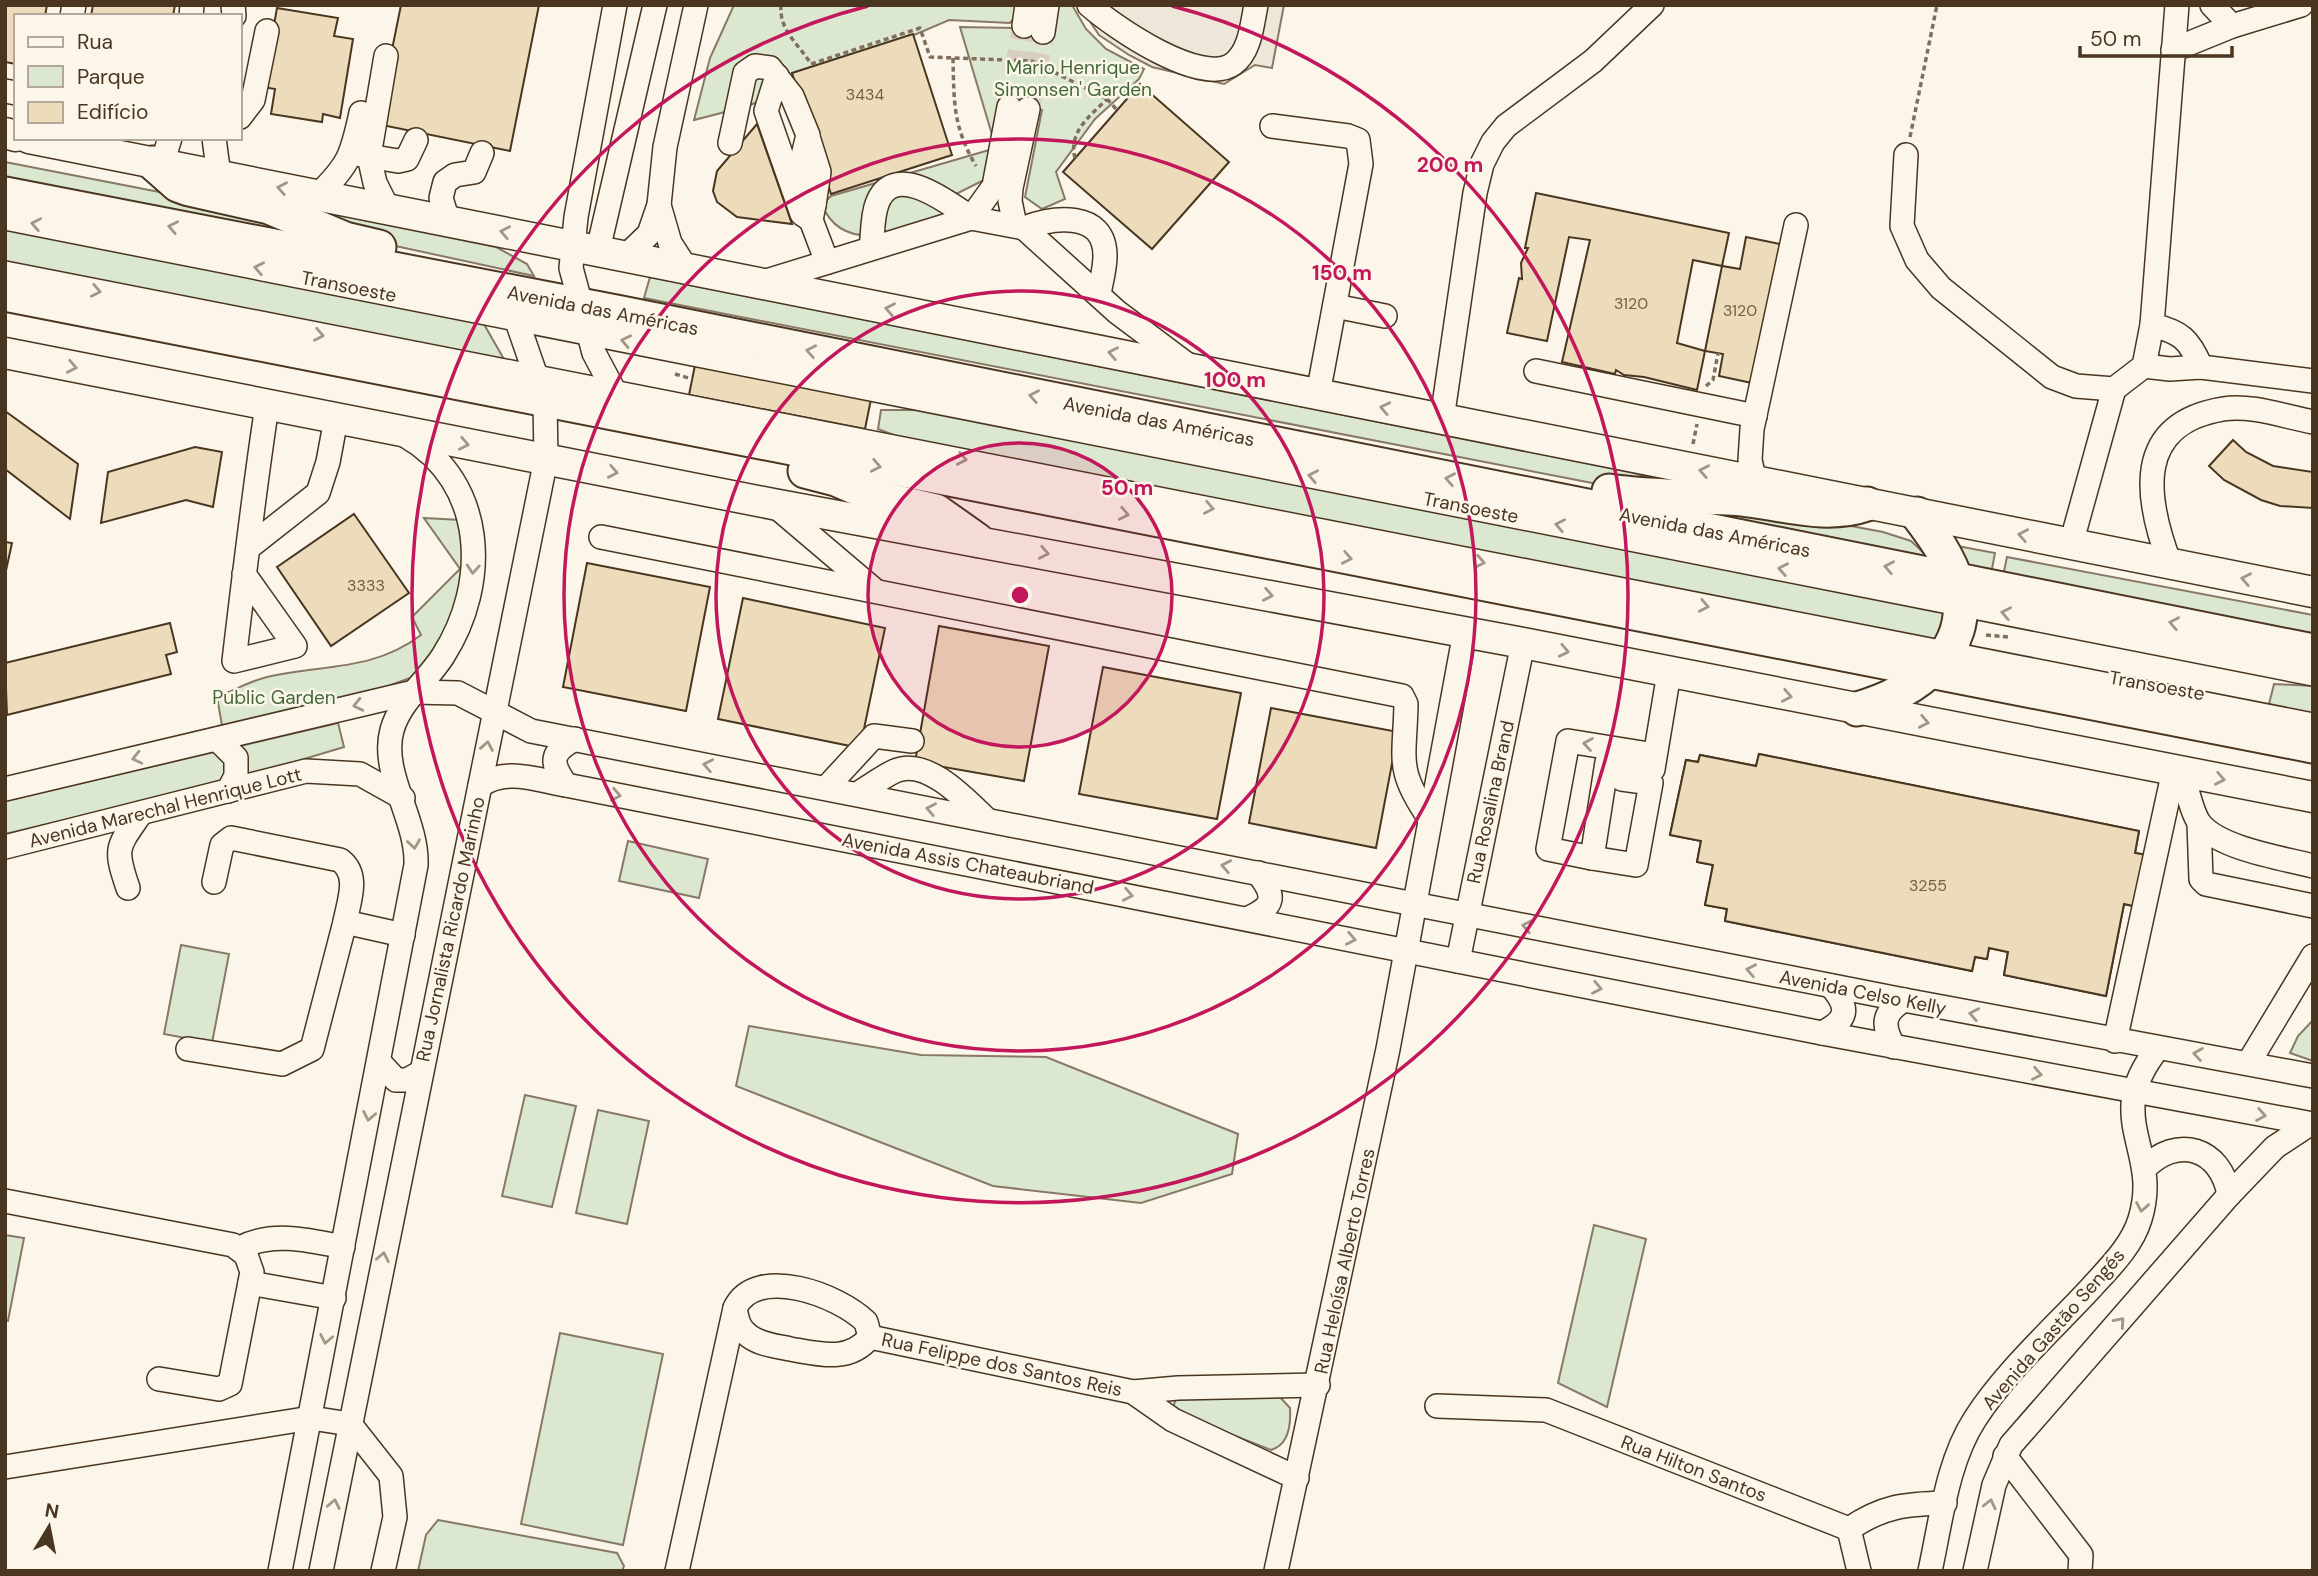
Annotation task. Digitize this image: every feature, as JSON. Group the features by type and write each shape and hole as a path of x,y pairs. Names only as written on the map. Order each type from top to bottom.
{"highway":[{"path":"162,155 178,185 269,207 345,239 439,261 501,299"},
{"name":"Avenida das Américas","path":"5,194 501,299 583,319 1505,490 1958,592 2313,651"},
{"path":"5,294 622,405 762,444 1939,663 2313,746"},
{"path":"5,313 20,312 46,302"},
{"path":"762,444 803,470 836,479 880,498 946,515 977,540"},
{"path":"1505,490 1527,484 1571,485 1635,495 1728,498 1834,511 1867,504"},
{"path":"1857,709 1901,693 1939,663 1957,631 1958,592 1939,544 1917,513"}],"main road":[{"path":"49,140 118,147 162,155 219,176 2313,592"},
{"path":"5,353 773,504 1523,643 2313,797"}],"street":[{"path":"599,250 590,149 615,5"},
{"path":"622,405 594,354 573,280 599,250 619,152 655,5"},
{"path":"599,250 649,234 659,205 664,179 665,146 696,5"},
{"path":"664,179 676,149 707,5"},
{"path":"1031,21 1047,5"},
{"path":"1088,5 1173,58 1211,71 1223,70 1235,63 1248,43 1256,5"},
{"path":"1442,419 1475,193 1482,164 1493,142 1506,126 1592,61 1653,5"},
{"path":"2071,544 2114,389 2144,366 2152,325 2176,5"},
{"path":"2212,5 2232,26"},
{"path":"2173,50 2232,26 2301,5"},
{"path":"242,114 253,100 267,31"},
{"path":"379,54 361,155 388,209"},
{"path":"730,143 745,73 762,65 777,76 808,135 800,168 827,262"},
{"path":"777,76 766,106 782,161 802,214 812,213"},
{"path":"782,161 796,108"},
{"path":"760,283 971,218 994,186 1018,108 1010,201 1020,227 1100,294 1117,312 1191,368"},
{"path":"1272,126 1358,140 1362,164 1318,394"},
{"path":"214,140 219,176"},
{"path":"318,195 361,155 407,159 416,140"},
{"path":"590,149 610,156 619,152"},
{"path":"448,221 441,198 444,182 455,175 474,172 482,153"},
{"path":"1906,155 1902,226 1917,260 1941,288 2052,377 2076,386 2114,389"},
{"path":"870,248 877,204 883,193 893,187 916,185 928,189 971,218 1020,227 1064,218 1074,219 1096,231 1103,242 1105,256 1100,294"},
{"path":"659,205 665,232 686,268"},
{"name":"Transoeste","path":"5,218 501,299"},
{"path":"1755,482 1750,460 1755,416 1796,225"},
{"path":"5,273 542,390"},
{"name":"Rua Jornalista Ricardo Marinho","path":"321,1571 480,786 492,712 546,459 542,390 501,299"},
{"path":"1335,306 1385,316"},
{"name":"Transoeste","path":"583,319 716,365 850,390 869,388 1958,592 2073,626 2091,638 2108,642 2236,666 2254,662 2313,674"},
{"path":"2152,325 2176,331 2188,342 2201,367"},
{"path":"2144,366 2170,369 2201,367 2313,381"},
{"path":"1536,371 1755,416"},
{"name":"Transoeste","path":"622,405 688,407 702,402 856,431 871,441 1939,663 2057,675 2078,671 2227,697 2237,700 2254,713 2313,724"},
{"path":"244,575 267,406"},
{"path":"2170,564 2156,528 2150,490 2152,465 2163,441 2190,419 2225,409 2313,422"},
{"path":"248,548 318,493 328,462 336,419"},
{"path":"279,1571 380,1063 416,845 392,770 392,731 414,692 443,656 462,619 473,580 474,554 468,513 444,467 426,448 397,431"},
{"path":"773,504 874,589"},
{"path":"601,537 874,589 1402,696 1406,704 1404,768 1410,790 1430,819"},
{"path":"1406,950 1465,632"},
{"name":"Rua Rosalina Brand","path":"1458,961 1523,643"},
{"path":"1592,858 1607,762 1653,769 1670,673"},
{"path":"5,789 414,692 458,693 477,700 492,712 531,731 1414,903"},
{"path":"826,788 877,735 913,747"},
{"path":"217,739 236,758 236,776 228,791"},
{"path":"566,785 555,770 554,759 560,747 575,739"},
{"path":"1605,776 1651,783 1636,865 1548,849 1568,741 1655,755"},
{"path":"857,794 894,772 906,769 940,778 987,820"},
{"name":"Avenida Marechal Henrique Lott","path":"5,848 306,771 360,774 403,798"},
{"path":"2178,771 2199,823 2201,879 2206,884 2313,906"},
{"path":"2116,1041 2178,771"},
{"name":"Avenida Assis Chateaubriand","path":"480,786 491,778 507,774 1458,961"},
{"path":"128,888 117,854 120,843 141,813"},
{"path":"2199,823 2237,846 2313,866"},
{"path":"188,1049 282,1064 312,1049 345,922 353,876 350,867 341,860 231,838 222,845 214,882"},
{"path":"1249,918 1264,912 1271,901 1270,888 1258,873"},
{"name":"Avenida Celso Kelly","path":"1414,903 2116,1041 2249,1062 2313,1076"},
{"path":"345,922 403,935"},
{"name":"Rua Heloísa Alberto Torres","path":"1276,1571 1318,1385 1406,950"},
{"path":"2249,1062 2313,956"},
{"path":"1458,961 1894,1047 2311,1124"},
{"path":"1822,1033 1838,1025 1845,1012 1842,999 1831,986"},
{"path":"1894,1047 1886,1032 1884,1020 1891,1007 1904,1000"},
{"path":"2133,1091 2147,1062 2158,1048"},
{"path":"380,1063 396,1080 407,1080 420,1073"},
{"name":"Avenida Gastão Sengés","path":"1930,1571 1961,1446 1974,1420 1993,1395 2116,1261 2132,1238 2143,1207 2144,1169 2131,1106 2133,1091"},
{"path":"1975,1571 1994,1485 2005,1456 2230,1195 2275,1147 2311,1124"},
{"path":"2144,1169 2155,1158 2168,1151 2183,1149 2199,1152 2212,1159 2222,1170 2230,1195"},
{"path":"5,1201 240,1248 255,1240 275,1238 344,1247"},
{"path":"159,1379 227,1388 231,1381 250,1283 250,1262 240,1248"},
{"path":"250,1283 334,1298"},
{"name":"Rua Felippe dos Santos Reis","path":"775,1285 834,1299 866,1322 870,1337 861,1348 829,1356 762,1343 748,1336 737,1323 734,1308 740,1296 754,1289 775,1285"},
{"path":"677,1571 734,1308"},
{"name":"Rua Felippe dos Santos Reis","path":"870,1337 1133,1392 1178,1388 1318,1385"},
{"name":"Rua Felippe dos Santos Reis","path":"1133,1392 1173,1420 1297,1478"},
{"name":"Rua Hilton Santos","path":"1437,1406 1546,1410 1849,1529"},
{"path":"5,1467 311,1418 351,1424 391,1476 395,1517 383,1571"},
{"path":"2005,1456 2081,1555 2080,1571"},
{"path":"1859,1571 1849,1529 1871,1514 1895,1506 1945,1503"}],"path":[{"path":"781,5 780,17 785,33 799,44 811,64 920,28 930,57 1032,61 1107,99 1117,110"},
{"path":"1906,155 1937,5"},
{"path":"953,58 954,111 964,149 976,165 976,173"},
{"path":"1075,158 1072,148 1079,127 1107,99"},
{"path":"1984,645 1988,626"}],"green space":[{"path":"734,5 1018,5 1019,13 1010,23 949,20 748,106 694,120 710,58"},
{"name":"Mario Henrique Simonsen' Garden","path":"1058,5 1072,5 1086,29 1106,49 1144,69 1139,79 1095,119 1056,172 1065,199 1042,209 1025,197 1042,110 1004,103 992,176 950,197 945,217 894,233 877,235 860,235 845,231 832,221 822,205 831,196 996,148 960,27 1018,28"},
{"path":"5,162 252,210 304,233 295,240 5,182"},
{"path":"320,211 496,247 527,264 534,276 354,237"},
{"path":"5,225 481,319 509,368 5,267"},
{"path":"650,277 1631,472 1691,491 1623,489 644,298"},
{"path":"881,410 941,410 1946,609 1937,648 941,453 878,429"},
{"path":"1645,505 1819,520 1883,532 1911,541 1927,556 1923,561"},
{"name":"Public Garden","path":"424,518 461,520 469,556 455,616 438,651 410,678 372,692 223,731 217,697 267,677 365,661 403,647 421,635 412,617 460,569"},
{"path":"1952,545 1995,553 1991,574 1967,570"},
{"path":"2007,557 2313,615 2313,639 2003,576"},
{"path":"2274,684 2313,686 2313,718 2269,704"},
{"path":"338,723 344,747 234,780 5,834 5,801"},
{"path":"628,841 708,859 699,898 619,881"},
{"path":"181,945 229,954 212,1043 164,1034"},
{"path":"2313,1020 2313,1061 2290,1053 2298,1036"},
{"path":"749,1026 921,1055 1046,1057 1238,1134 1232,1174 1141,1203 993,1186 736,1086"},
{"path":"525,1095 576,1106 552,1207 502,1196"},
{"path":"598,1110 649,1121 627,1224 576,1213"},
{"path":"1594,1225 1646,1239 1607,1407 1558,1383"},
{"path":"5,1235 24,1238 8,1321 5,1320"},
{"path":"560,1333 663,1354 623,1545 521,1524"},
{"path":"1177,1396 1279,1396 1290,1408 1288,1434 1282,1444 1271,1450 1179,1414 1173,1407"},
{"path":"438,1520 617,1553 624,1566 622,1571 418,1571 426,1535"}],"shaded area":[{"path":"1079,5 1284,5 1272,68 1255,65 1224,84 1152,67 1129,55 1099,35"}],"building":[{"path":"5,5 47,5 45,14 14,14 14,64 5,62"},
{"path":"93,5 175,5 173,14 91,14"},
{"path":"401,5 539,5 510,151 377,124"},
{"path":"277,8 338,18 334,36 353,39 340,118 323,114 322,122 271,114 275,89 263,87"},
{"path":"913,34 952,155 831,194 792,73"},
{"path":"1140,84 1229,162 1152,249 1063,172"},
{"path":"757,124 792,224 737,217 717,202 713,191 717,171"},
{"path":"1536,193 1729,233 1722,266 1693,260 1677,343 1705,351 1697,390 1624,375 1616,370 1615,374 1562,362 1590,240 1569,237 1547,341 1507,333 1519,278 1522,279 1521,263 1528,248 1525,248"},
{"path":"1746,237 1780,244 1752,383 1719,376 1723,354 1705,351 1722,266 1740,269"},
{"path":"695,365 871,399 865,429 689,395"},
{"path":"5,411 78,464 70,519 5,469"},
{"path":"2233,440 2246,452 2273,466 2313,472 2313,508 2280,506 2261,500 2224,480 2209,466"},
{"path":"195,447 222,452 213,507 186,500 101,523 108,472"},
{"path":"354,514 409,593 331,646 277,567"},
{"path":"5,542 12,543 5,575"},
{"path":"587,563 710,587 686,711 563,687"},
{"path":"743,598 885,628 860,748 718,719"},
{"path":"170,623 177,652 166,655 171,674 7,715 5,663"},
{"path":"939,626 1049,646 1024,781 915,762"},
{"path":"1103,667 1241,693 1217,819 1079,794"},
{"path":"1271,708 1398,732 1376,848 1249,823"},
{"path":"1759,754 2139,831 2135,853 2153,856 2142,908 2124,904 2106,996 2004,975 2008,952 1989,948 1987,959 1975,957 1972,971 1725,921 1727,909 1705,905 1713,865 1697,862 1701,841 1670,835 1686,760 1698,762 1700,755 1756,766","holes":["1780,792 1814,797 1822,815 1833,817 1830,830 1853,835 1848,858 1860,860 1854,891 1837,905 1756,889 1749,876 1762,799","1999,836 2035,843 2043,854 2039,876 1960,930 1932,924 1922,910 1929,873 1940,875 1945,852 1968,857 1971,845 1982,847"]},
{"path":"1759,754 2139,831 2135,853 2153,856 2142,908 2124,904 2106,996 2004,975 2008,952 1989,948 1987,959 1975,957 1972,971 1725,921 1727,909 1705,905 1713,865 1697,862 1701,841 1670,835 1686,760 1698,762 1700,755 1756,766"}],"tunnel":[{"path":"1009,107 1024,26"},
{"path":"1028,109 1043,32"}]}
